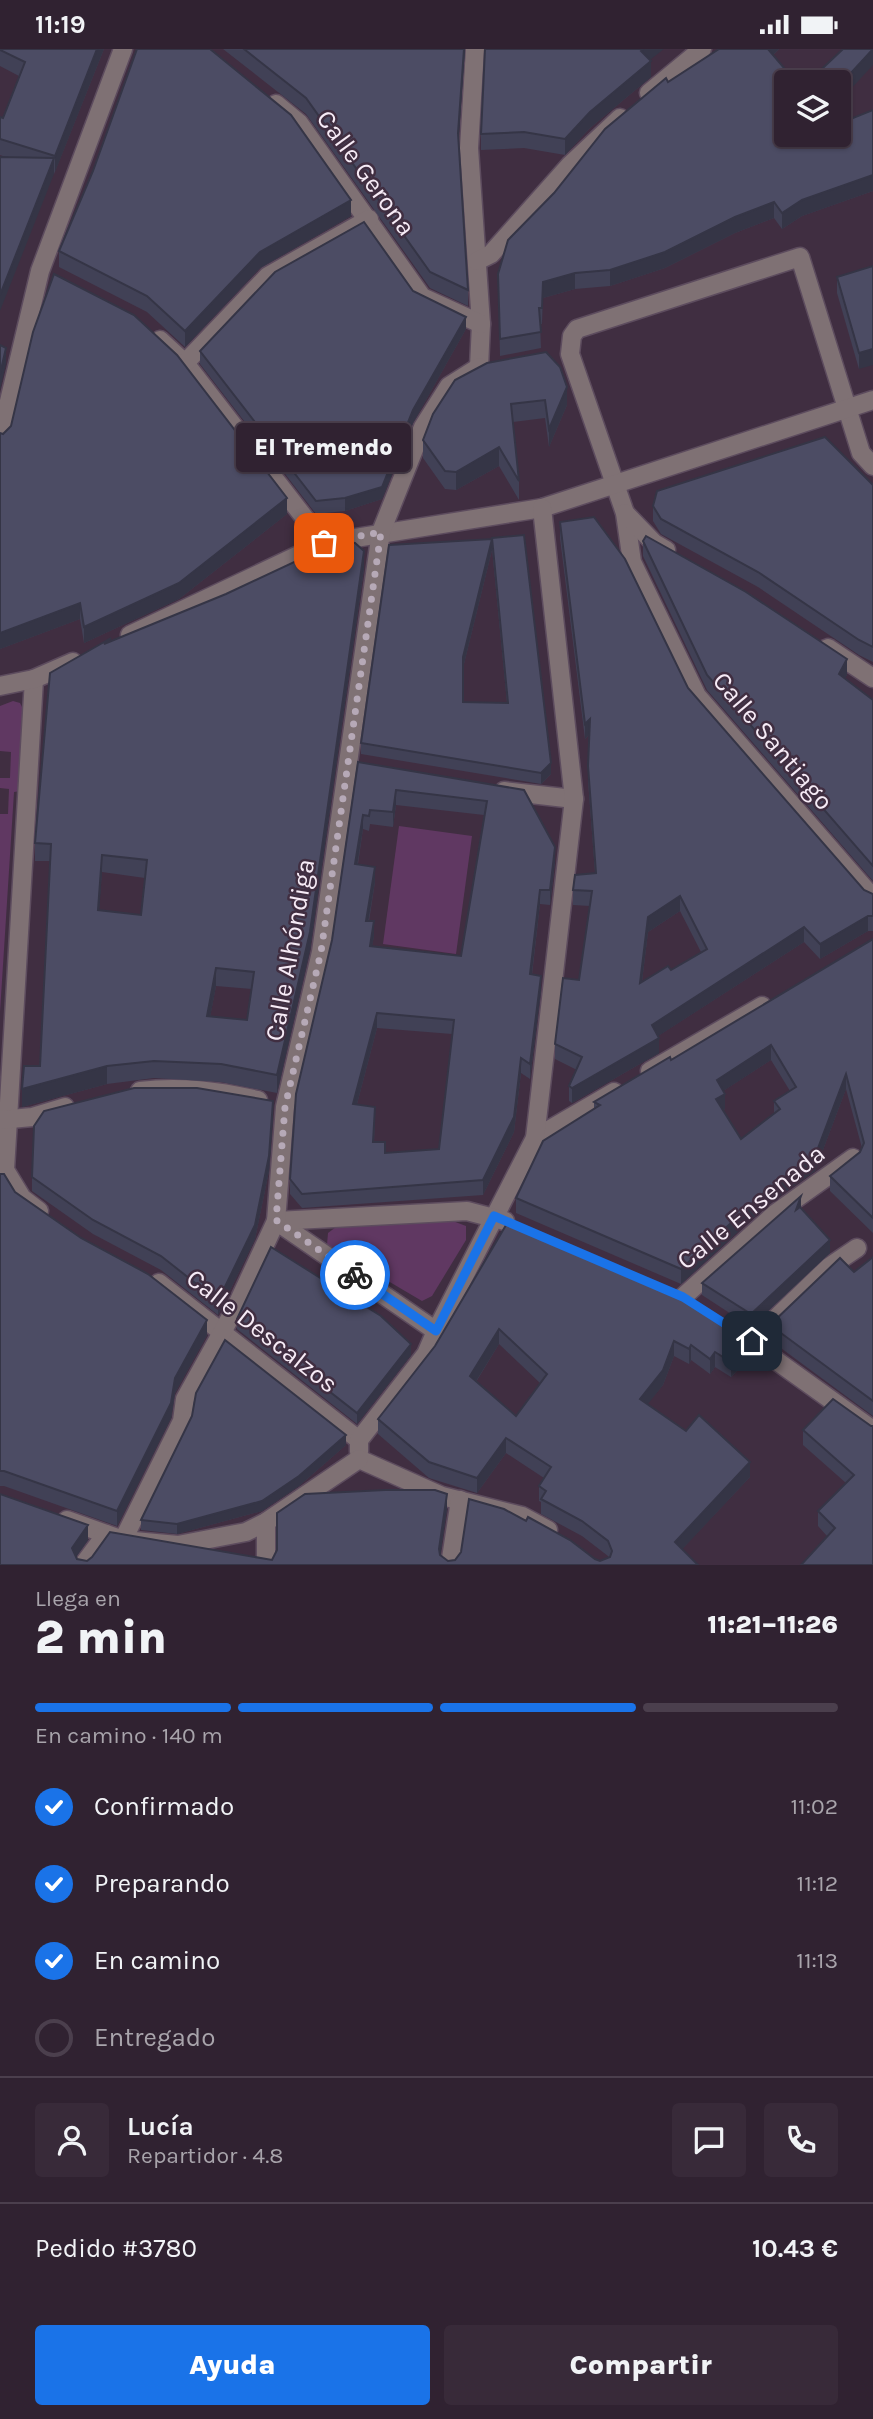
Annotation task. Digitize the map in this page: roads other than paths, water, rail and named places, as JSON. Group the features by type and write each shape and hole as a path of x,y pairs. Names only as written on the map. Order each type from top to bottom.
{"street":[{"path":"0,439 48,275 123,49"},
{"path":"475,49 469,148 481,324 479,367 485,370 498,368"},
{"path":"477,261 491,254 570,165 702,49"},
{"name":"Calle Gerona","path":"259,90 299,123 422,297 481,324"},
{"path":"186,363 268,276 369,219"},
{"path":"551,357 570,354 572,336 577,329 800,257 861,453 873,466"},
{"path":"150,331 186,363 324,543"},
{"name":"Calle Santiago","path":"570,354 625,513 632,562 697,696 873,898"},
{"name":"Calle Alhóndiga","path":"83,1565 114,1537 183,1421 185,1399 220,1331 236,1307 276,1220 285,1107 321,952 353,764 381,532 423,427 449,386 479,367"},
{"path":"113,643 324,543 542,508 873,400"},
{"path":"359,1459 359,1440 426,1354 535,1138 574,799 542,508"},
{"path":"625,513 654,543 678,557"},
{"path":"818,641 873,678"},
{"path":"0,686 34,679 88,655"},
{"path":"34,679 3,1120 5,1170 22,1198 54,1221"},
{"path":"484,786 494,790 574,799"},
{"path":"535,1138 776,997"},
{"path":"122,1094 169,1087 208,1090 285,1107"},
{"path":"3,1120 84,1102"},
{"name":"Calle Ensenada","path":"683,1297 776,1213 853,1158"},
{"path":"276,1220 467,1211 494,1216 517,1226"},
{"path":"276,1220 436,1331"},
{"path":"752,1341 829,1267 858,1248"},
{"name":"Calle Descalzos","path":"143,1273 359,1440"},
{"path":"718,1319 872,1427"},
{"path":"359,1459 442,1496 522,1516 565,1540"},
{"path":"47,1513 114,1537 178,1545 246,1532 266,1522 359,1459"},
{"path":"450,1565 460,1500"},
{"path":"266,1522 266,1565"}],"place":[{"name":"El Tremendo","path":"324,543"}]}
